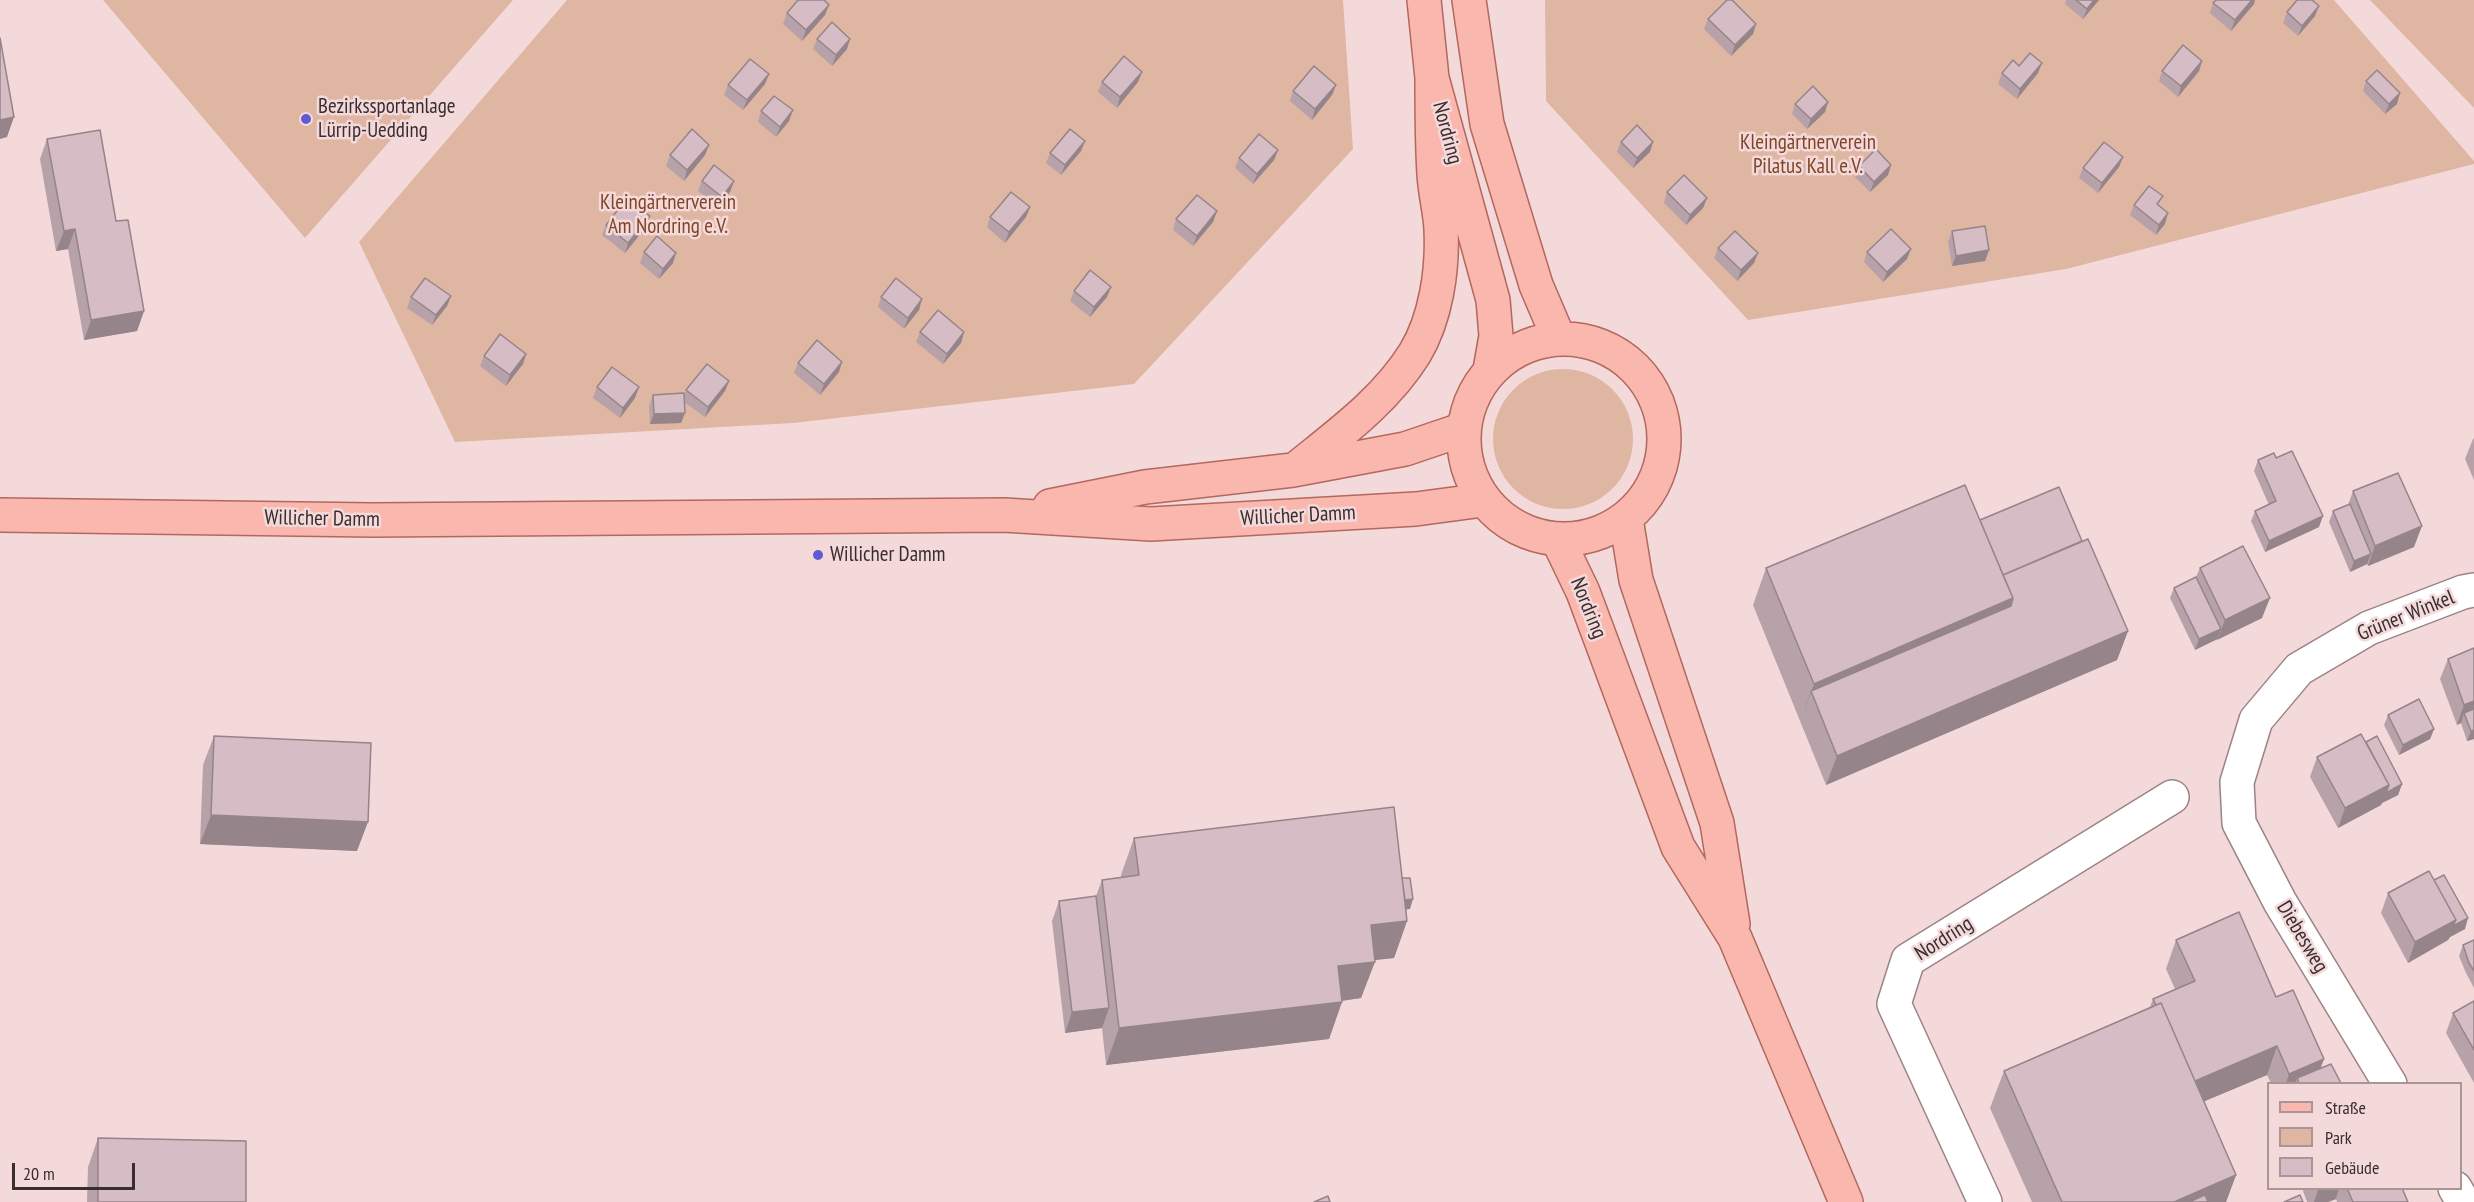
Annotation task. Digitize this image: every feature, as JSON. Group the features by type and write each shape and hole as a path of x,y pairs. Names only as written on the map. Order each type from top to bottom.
{"main road":[{"name":"Nordring","path":"1424,0 1432,78 1492,300 1496,336 1490,370"},
{"name":"Nordring","path":"1469,0 1487,124 1536,285 1559,339"},
{"path":"1293,470 1335,437 1394,381 1416,352 1429,321 1438,286 1442,257 1441,227 1434,177 1432,78"},
{"path":"1559,339 1590,342 1619,355 1643,376 1658,404 1665,435 1661,466 1648,495 1626,519 1605,531 1590,536 1558,540 1529,534 1504,520 1483,500 1471,478 1464,429 1472,397 1490,370 1510,354 1533,343 1559,339"},
{"name":"Willicher Damm","path":"1004,515 1145,487 1293,470 1406,449 1464,429"},
{"name":"Willicher Damm","path":"0,515 373,520 1004,515 1151,524 1416,509 1483,500"},
{"name":"Nordring","path":"1626,519 1636,580 1717,824 1735,938"},
{"name":"Nordring","path":"1558,540 1583,592 1678,847 1735,938 1846,1202"}],"street":[{"name":"Grüner Winkel","path":"2237,783 2256,720 2299,669 2369,628 2463,592 2474,590"},
{"name":"Diebesweg","path":"2237,783 2239,823 2280,902 2389,1082"},
{"name":"Nordring","path":"1985,1202 1894,1004 1908,960 2172,797"}],"green space":[{"name":"Bezirkssportanlage Lürrip-Uedding","path":"103,0 513,0 305,238"},
{"name":"Kleingärtnerverein Am Nordring e.V.","path":"567,0 1343,0 1353,149 1134,384 793,423 455,442 359,242"},
{"name":"Kleingärtnerverein Pilatus Kall e.V.","path":"1545,0 2334,0 2474,161 2474,164 2066,269 1748,320 1546,101"},
{"path":"2370,0 2474,0 2474,108"},
{"path":"1563,369 1590,375 1602,381 1612,390 1621,400 1627,412 1633,439 1627,466 1621,478 1612,488 1602,497 1590,503 1563,509 1536,503 1524,497 1514,488 1505,478 1499,466 1493,439 1499,412 1505,400 1514,390 1524,381 1536,375"}],"building":[{"path":"798,0 824,0 829,5 806,30 787,13"},
{"path":"1727,0 1732,0 1756,24 1735,45 1708,19"},
{"path":"2076,0 2094,0 2087,9"},
{"path":"2216,0 2252,0 2235,20 2213,3"},
{"path":"2297,0 2312,0 2319,6 2302,26 2287,12"},
{"path":"832,22 850,39 836,55 817,39"},
{"path":"0,38 14,117 0,120"},
{"path":"2183,45 2202,61 2181,86 2162,71"},
{"path":"2030,53 2042,63 2020,89 2002,73 2013,60 2019,66"},
{"path":"1124,56 1142,72 1120,97 1102,82"},
{"path":"750,59 769,74 747,100 728,85"},
{"path":"1314,66 1336,85 1315,109 1293,91"},
{"path":"2377,70 2400,93 2389,104 2366,81"},
{"path":"1813,86 1828,102 1811,119 1795,104"},
{"path":"774,96 793,110 780,127 761,111"},
{"path":"1637,125 1653,142 1637,158 1621,142"},
{"path":"692,129 709,145 687,170 670,155"},
{"path":"1070,129 1085,141 1065,165 1050,153"},
{"path":"100,130 116,221 128,220 144,311 91,320 75,229 64,231 47,139"},
{"path":"1259,134 1278,150 1257,174 1239,158"},
{"path":"2104,142 2123,157 2102,183 2083,168"},
{"path":"1876,149 1891,165 1874,182 1859,166"},
{"path":"714,165 734,181 722,197 702,181"},
{"path":"1684,175 1707,198 1690,215 1667,192"},
{"path":"2149,186 2163,196 2157,204 2168,213 2159,225 2134,205"},
{"path":"1011,192 1030,207 1009,232 990,217"},
{"path":"1197,195 1217,211 1197,236 1176,219"},
{"path":"627,198 650,216 628,243 606,225"},
{"path":"1985,226 1989,250 1956,256 1952,231"},
{"path":"1891,229 1911,249 1887,272 1867,252"},
{"path":"1735,231 1758,253 1741,270 1718,248"},
{"path":"657,236 676,253 663,269 644,252"},
{"path":"1090,270 1111,287 1094,307 1074,291"},
{"path":"425,278 451,296 436,315 411,297"},
{"path":"896,278 922,299 908,318 881,297"},
{"path":"938,310 964,332 947,354 920,332"},
{"path":"500,334 526,354 510,375 484,356"},
{"path":"817,340 842,362 824,384 798,363"},
{"path":"707,364 729,381 708,407 686,390"},
{"path":"612,367 639,387 623,408 597,387"},
{"path":"684,393 685,413 654,414 653,395"},
{"path":"2292,451 2323,516 2269,541 2255,511 2276,501 2258,460 2274,453 2276,458"},
{"path":"2398,473 2422,526 2375,546 2353,491"},
{"path":"1965,485 2013,598 1814,684 1766,568"},
{"path":"2059,487 2082,541 2003,575 1980,520"},
{"path":"2350,504 2371,554 2354,561 2333,511"},
{"path":"2088,539 2128,631 1837,756 1811,691 2011,606 2013,598 2003,575"},
{"path":"2243,546 2270,598 2225,620 2200,568"},
{"path":"2196,577 2221,629 2199,639 2174,588"},
{"path":"2474,648 2474,701 2464,705 2448,659"},
{"path":"2419,699 2434,729 2403,745 2388,715"},
{"path":"2474,709 2474,730 2471,731 2464,713"},
{"path":"2361,734 2389,785 2345,808 2317,757"},
{"path":"214,736 371,743 368,822 211,815"},
{"path":"2377,736 2402,784 2386,793 2389,785 2366,742"},
{"path":"1394,807 1407,921 1371,925 1375,962 1338,966 1342,1002 1119,1028 1102,880 1139,875 1134,838"},
{"path":"2429,871 2456,920 2415,942 2388,893"},
{"path":"2444,875 2468,918 2453,926 2456,920 2434,880"},
{"path":"1402,878 1410,878 1413,899 1405,900"},
{"path":"1096,896 1109,1008 1072,1012 1059,901"},
{"path":"2239,912 2276,997 2293,990 2324,1059 2289,1074 2277,1046 2195,1081 2161,1003 2156,1005 2153,999 2195,981 2176,940"},
{"path":"2474,940 2474,971 2463,945"},
{"path":"2474,1001 2474,1050 2453,1013"},
{"path":"2161,1003 2236,1175 2174,1202 2062,1202 2004,1071"},
{"path":"2331,1064 2340,1082 2299,1082 2297,1078"},
{"path":"98,1138 246,1141 246,1202 98,1202"},
{"path":"2348,1190 2403,1190 2408,1202 2353,1202"},
{"path":"2205,1195 2208,1202 2189,1202"},
{"path":"2300,1195 2303,1202 2284,1202"},
{"path":"1328,1196 1330,1202 1314,1202"}],"place":[{"name":"Bezirkssportanlage Lürrip-Uedding","path":"306,119"},
{"name":"Willicher Damm","path":"818,555"}]}
